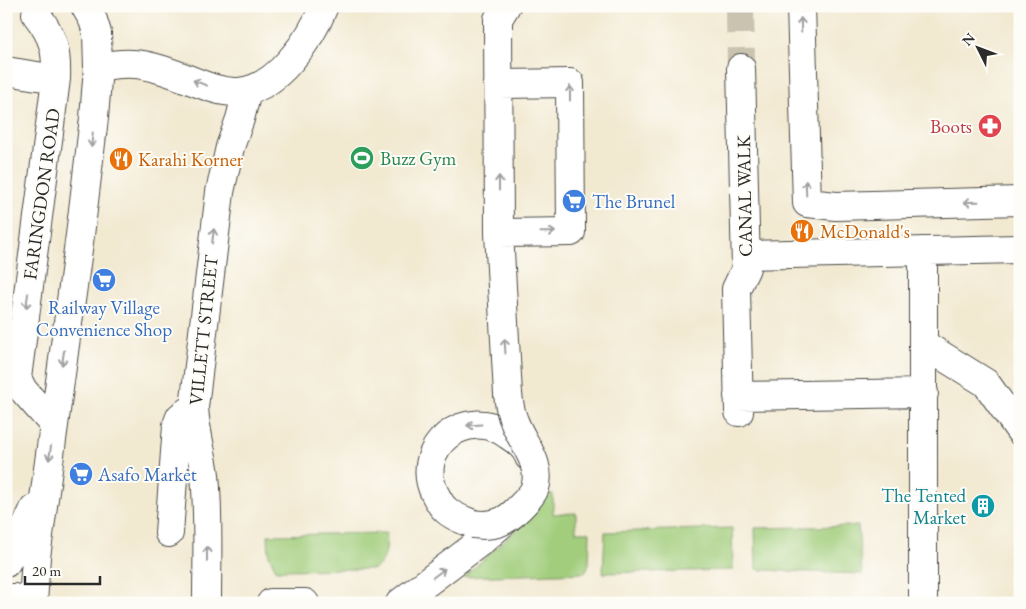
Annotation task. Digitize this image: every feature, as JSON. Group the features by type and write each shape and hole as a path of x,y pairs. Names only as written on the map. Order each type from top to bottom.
{"street":[{"path":"98,67 127,63 143,64 216,89 247,92 264,84 282,69 317,24 324,6"},
{"path":"400,603 484,539 506,520 512,516 522,506 527,499 532,492 534,475 528,453 500,429 477,423 464,426 448,435 435,450 430,469 432,488 439,502 451,514 473,524 485,526 497,523 503,521 510,518 516,511 523,504 528,498 534,490 538,476 534,460 513,420 508,394 499,233 498,84 498,19 506,6"},
{"path":"801,6 807,203 836,206 1020,201"},
{"name":"FARINGDON ROAD","path":"36,14 52,37 57,57 56,79 17,371 19,384 23,390 54,425"},
{"path":"33,603 36,558 46,480 89,168 98,67 94,16"},
{"name":"CANAL WALK","path":"741,68 746,268 736,289 738,404 924,401"},
{"path":"6,71 56,79"},
{"path":"498,84 570,83 572,232 499,233"},
{"name":"VILLETT STREET","path":"207,603 207,504 194,406 213,236 220,192 228,154 247,92"},
{"path":"746,255 1020,248"},
{"path":"923,251 923,603"},
{"path":"923,344 986,384 1020,431"},
{"path":"169,533 177,425 180,417 194,406"},
{"path":"6,563 19,542 46,480"},
{"path":"171,506 207,504"},
{"path":"6,598 14,598 19,603"},
{"path":"271,603 305,603"}],"green space":[{"path":"542,494 553,494 553,514 576,513 576,532 590,532 589,564 585,573 464,577 528,519"},
{"path":"858,526 862,574 760,570 756,568 755,528"},
{"path":"732,528 733,570 603,573 605,532"},
{"path":"387,533 384,558 379,566 374,569 276,570 269,555 268,535"}],"tunnel":[{"path":"740,6 741,68"}],"place":[{"name":"Boots","path":"990,126"},
{"name":"Buzz Gym","path":"362,158"},
{"name":"Karahi Korner","path":"121,159"},
{"name":"The Brunel","path":"574,201"},
{"name":"McDonald's","path":"802,231"},
{"name":"Railway Village Convenience Shop","path":"104,280"},
{"name":"Asafo Market","path":"81,474"},
{"name":"The Tented Market","path":"983,506"}]}
